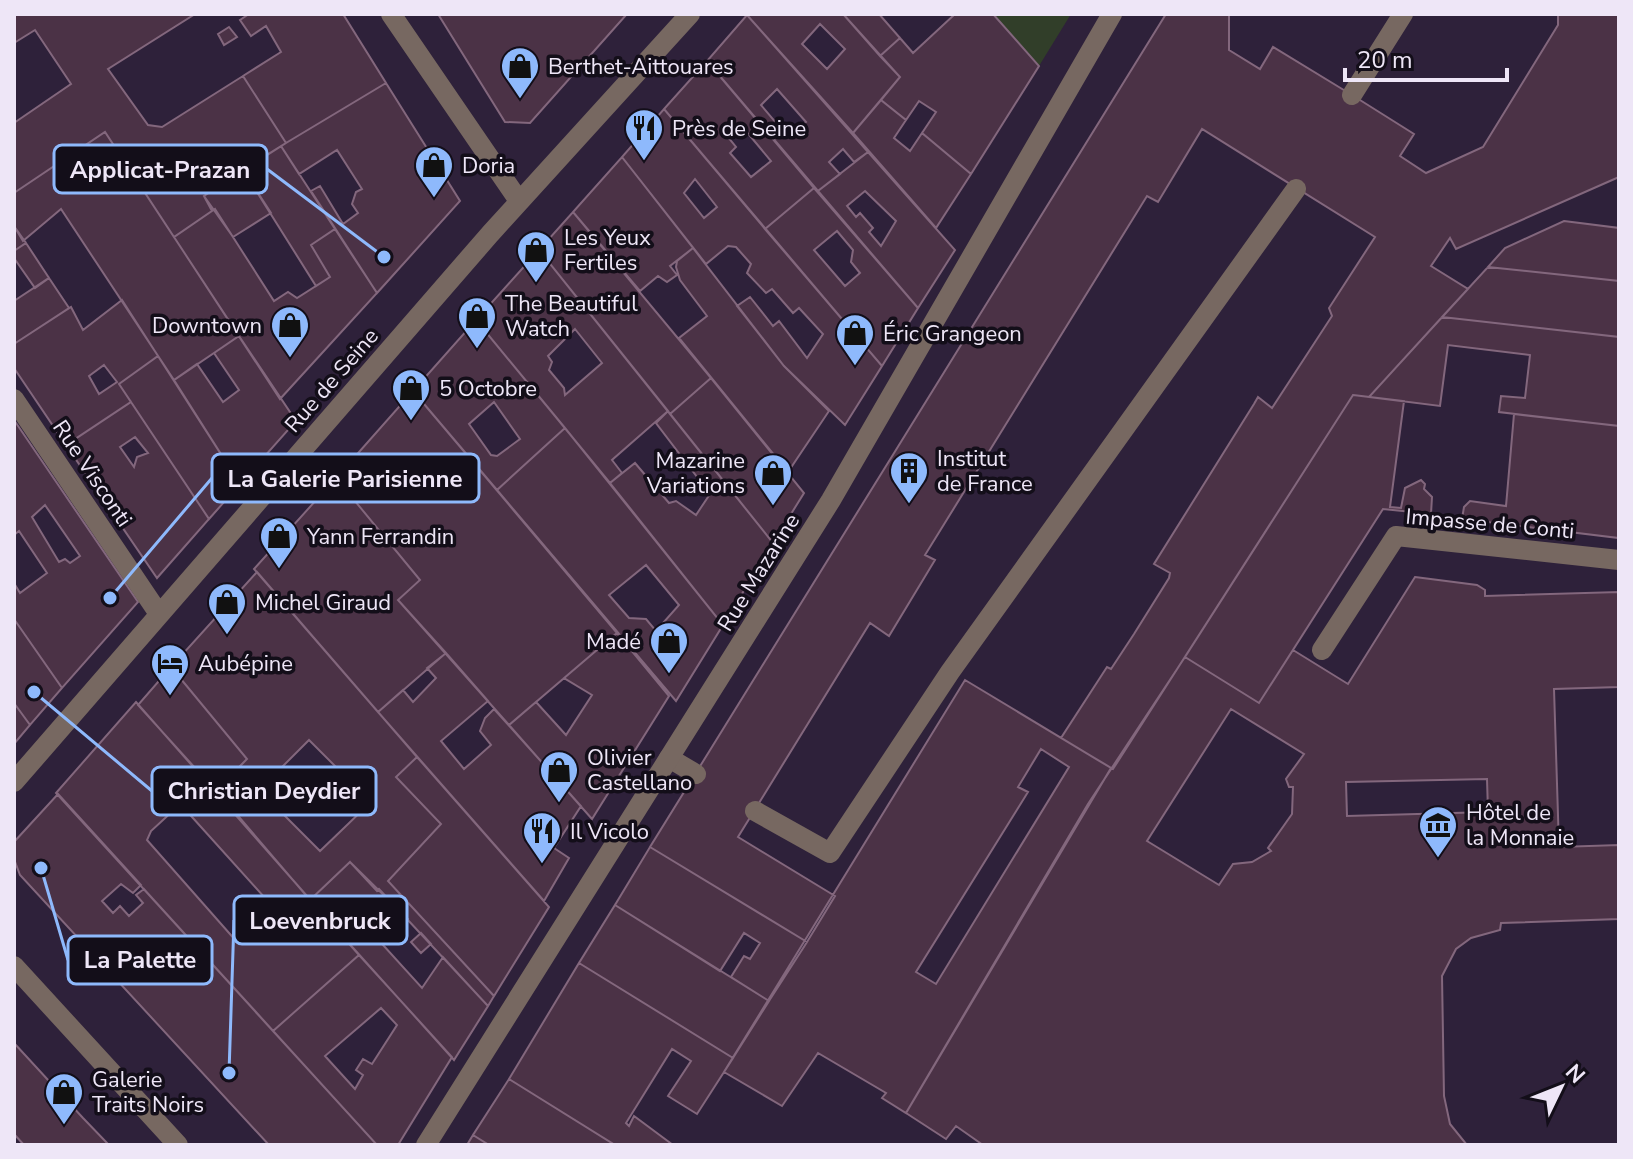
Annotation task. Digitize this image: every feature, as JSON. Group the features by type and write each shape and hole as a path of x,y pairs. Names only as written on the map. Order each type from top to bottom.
{"street":[{"path":"391,14 519,201"},
{"name":"Rue de Seine","path":"14,782 519,201 690,14"},
{"name":"Rue Mazarine","path":"426,1145 831,500 1112,14"},
{"path":"1352,95 1403,14"},
{"path":"755,811 830,853 950,672 1296,189"},
{"name":"Rue Visconti","path":"14,399 159,614"},
{"name":"Impasse de Conti","path":"1322,650 1396,536 1619,560"},
{"path":"669,758 696,774"},
{"path":"14,966 178,1145"}],"green space":[{"path":"993,14 1071,14 1039,66"}],"building":[{"path":"14,14 195,14 108,69 148,125 162,127 243,76 286,143 204,196 212,211 174,237 105,132 14,193 14,123 71,84 35,30 14,43"},
{"path":"249,14 343,14 386,83 286,143 243,76 281,52 266,26 251,36 240,20"},
{"path":"438,14 627,14 530,123 505,122"},
{"path":"843,14 900,77 853,133 747,15","holes":["820,24 845,49 827,69 802,44"]},
{"path":"843,14 879,14 900,38 880,56"},
{"path":"955,14 993,14 1039,66 971,174 922,133 936,112 919,101 906,120 881,100 900,77 880,56 900,38 913,53"},
{"name":"Institut de France","path":"1166,14 1229,14 1229,50 1260,69 1273,47 1352,95 1414,134 1400,156 1426,173 1483,147 1558,25 1558,14 1619,14 1619,177 1456,249 1450,238 1431,266 1468,289 1369,397 1353,395 1113,769 1061,738 1107,667 1111,669 1169,578 1170,573 1154,564 1258,397 1272,408 1332,316 1329,308 1375,237 1202,129 1158,202 1147,196 925,555 935,560 889,636 870,623 738,837 835,896 807,942 650,847"},
{"path":"747,15 868,152 854,162 843,149 829,162 840,174 818,191 707,61","holes":["777,89 806,122 788,137 761,105"]},
{"path":"229,27 237,37 224,45 218,34"},
{"path":"707,61 814,188 765,229 664,109","holes":["741,125 771,161 751,177 730,153 736,147 728,137"]},
{"path":"386,83 460,201 377,293 311,191 320,186 343,224 358,213 352,204 356,192 362,189 337,150 299,174 281,146"},
{"path":"881,100 906,120 894,138 910,151 922,133 971,174 936,228 853,133"},
{"path":"664,109 882,366 845,425 784,366 737,306 750,297 773,326 779,321 807,358 823,334 799,308 793,313 772,289 766,293 747,273 751,264 736,247 728,246 706,264 622,157","holes":["695,179 717,207 704,218 684,193"]},
{"path":"105,132 239,336 174,380 61,209 23,241 14,226 14,193"},
{"path":"281,146 335,229 311,245 330,277 316,286 243,170"},
{"path":"868,152 955,250 918,308 818,191","holes":["865,191 896,221 881,246 869,232 873,228 860,213 856,217 847,206"]},
{"path":"622,157 693,248 670,266 677,275 667,282 658,276 640,291 573,212"},
{"path":"243,170 271,213 233,237 204,196"},
{"path":"814,188 918,308 882,366 765,229","holes":["837,231 853,250 851,262 860,273 845,286 814,250"]},
{"path":"215,209 274,301 288,292 297,298 330,277 311,245 335,229 377,293 280,399 174,237"},
{"path":"573,212 711,378 670,414 539,250"},
{"path":"1564,221 1619,228 1619,281 1488,267 1505,248"},
{"path":"14,226 26,243 14,251"},
{"path":"26,243 49,278 35,288 14,258 14,251"},
{"path":"693,248 784,366 829,411 788,472 679,338 707,316 680,280 676,267 677,261"},
{"path":"539,250 668,411 612,460 622,473 610,483 476,320","holes":["575,329 602,363 565,395 564,388 549,370 552,362 548,356"]},
{"path":"1488,267 1619,281 1619,337 1442,317"},
{"path":"49,278 69,308 14,344 14,301"},
{"path":"122,300 158,356 119,384 131,402 66,445 14,368 14,344 71,307 83,330","holes":["104,365 117,382 99,394 89,376"]},
{"path":"1442,317 1619,337 1619,426 1499,412 1501,396 1525,398 1530,355 1448,345 1440,406 1369,397"},
{"path":"476,320 565,428 497,490 413,391","holes":["494,402 520,439 497,456 491,455 469,424"]},
{"path":"239,336 296,421 240,484 174,380 197,364 223,402 239,390 214,353"},
{"path":"158,356 240,484 209,519 119,384"},
{"path":"711,378 804,493 773,543 670,414"},
{"path":"413,391 617,633 509,725 398,600 420,580 336,478"},
{"path":"1353,395 1404,401 1390,507 1401,508 1405,488 1421,480 1432,497 1431,514 1383,509 1259,703 1185,657"},
{"path":"131,402 209,519 157,578 66,445","holes":["135,437 148,453 137,457 134,467 120,447"]},
{"path":"668,411 773,543 723,625 610,483 635,463 669,503 676,501 696,515 710,494 656,423"},
{"path":"1514,414 1619,426 1619,538 1462,519 1464,507 1470,501 1506,506"},
{"path":"14,420 138,602 62,688 14,619 14,583 20,593 47,573 19,531 14,535","holes":["45,505 80,556 70,563 65,559 59,562 32,517"]},
{"path":"565,428 723,625 676,701 497,490","holes":["646,565 679,605 656,631 646,619 629,618 609,595"]},
{"path":"336,478 420,580 398,600 446,653 378,712 254,569"},
{"path":"257,572 417,757 396,777 441,824 388,881 494,996 488,1006 350,862 310,900 216,790 247,759 171,667","holes":["309,740 371,802 320,851 259,790"]},
{"name":"Hôtel de la Monnaie","path":"1415,577 1477,585 1485,590 1485,596 1619,592 1619,687 1554,689 1559,847 1619,845 1619,919 1501,923 1500,930 1471,938 1456,949 1442,976 1444,1096 1450,1124 1467,1145 983,1145 956,1126 946,1139 906,1113 1088,804 1185,657 1259,703 1293,650 1348,684","holes":["1231,709 1304,754 1286,779 1289,787 1293,787 1292,814 1268,848 1271,851 1252,862 1233,864 1219,885 1147,841","1487,779 1488,812 1347,816 1346,782"]},
{"path":"14,619 62,688 30,725 14,703"},
{"path":"617,633 669,696 592,819 509,725 536,702 566,735 592,695 564,678"},
{"path":"446,653 488,701 441,741 464,769 491,745 480,731 485,718 494,709 581,806 554,848 569,858 544,901 378,712 403,690 413,702 436,678 427,668"},
{"path":"171,667 247,759 216,791 138,705"},
{"path":"965,680 1111,768 906,1113 882,1098 886,1093 818,1053 782,1106 724,1072","holes":["1041,749 1069,767 936,984 916,972 1028,792 1018,787"]},
{"path":"136,702 359,955 273,1031 56,793","holes":["183,807 274,908 237,942 147,840 151,831 175,809"]},
{"path":"14,703 30,725 14,744"},
{"path":"417,757 549,907 494,996 388,881 441,824 396,777"},
{"path":"58,794 141,885 133,893 121,884 102,901 113,913 120,906 129,916 143,903 136,895 144,889 377,1145 269,1145 20,875 14,859 14,842"},
{"path":"650,847 807,942 769,1001 731,977 744,956 750,959 760,943 744,933 720,971 615,905"},
{"path":"350,862 408,919 383,945 422,988 443,957 488,1006 454,1060 310,900"},
{"path":"615,905 769,1001 733,1058 579,963"},
{"path":"421,933 431,944 421,953 411,942"},
{"path":"359,955 452,1057 398,1145 377,1145 273,1031","holes":["381,1008 397,1025 372,1064 363,1059 356,1070 363,1075 355,1089 325,1056"]},
{"path":"579,963 733,1058 697,1114 668,1096 691,1061 672,1049 626,1123 629,1126 634,1116 673,1145 615,1145 509,1079"},
{"path":"14,1043 109,1145 24,1145 14,1134"},
{"path":"509,1079 615,1145 489,1145 473,1135"},
{"path":"473,1135 489,1145 467,1145"}],"place":[{"name":"Berthet-Aittouares","path":"520,100"},
{"name":"Près de Seine","path":"644,162"},
{"name":"Doria","path":"434,199"},
{"name":"Applicat-Prazan","path":"384,257"},
{"name":"Les Yeux Fertiles","path":"536,284"},
{"name":"The Beautiful Watch","path":"477,350"},
{"name":"Downtown","path":"290,359"},
{"name":"Éric Grangeon","path":"855,367"},
{"name":"5 Octobre","path":"411,422"},
{"name":"Institut de France","path":"909,505"},
{"name":"Mazarine Variations","path":"773,507"},
{"name":"Yann Ferrandin","path":"279,570"},
{"name":"La Galerie Parisienne","path":"110,598"},
{"name":"Michel Giraud","path":"227,636"},
{"name":"Madé","path":"669,675"},
{"name":"Christian Deydier","path":"34,692"},
{"name":"Aubépine","path":"170,697"},
{"name":"Olivier Castellano","path":"559,804"},
{"name":"Hôtel de la Monnaie","path":"1438,859"},
{"name":"Il Vicolo","path":"542,865"},
{"name":"La Palette","path":"41,868"},
{"name":"Loevenbruck","path":"229,1073"},
{"name":"Galerie Traits Noirs","path":"64,1126"}]}
